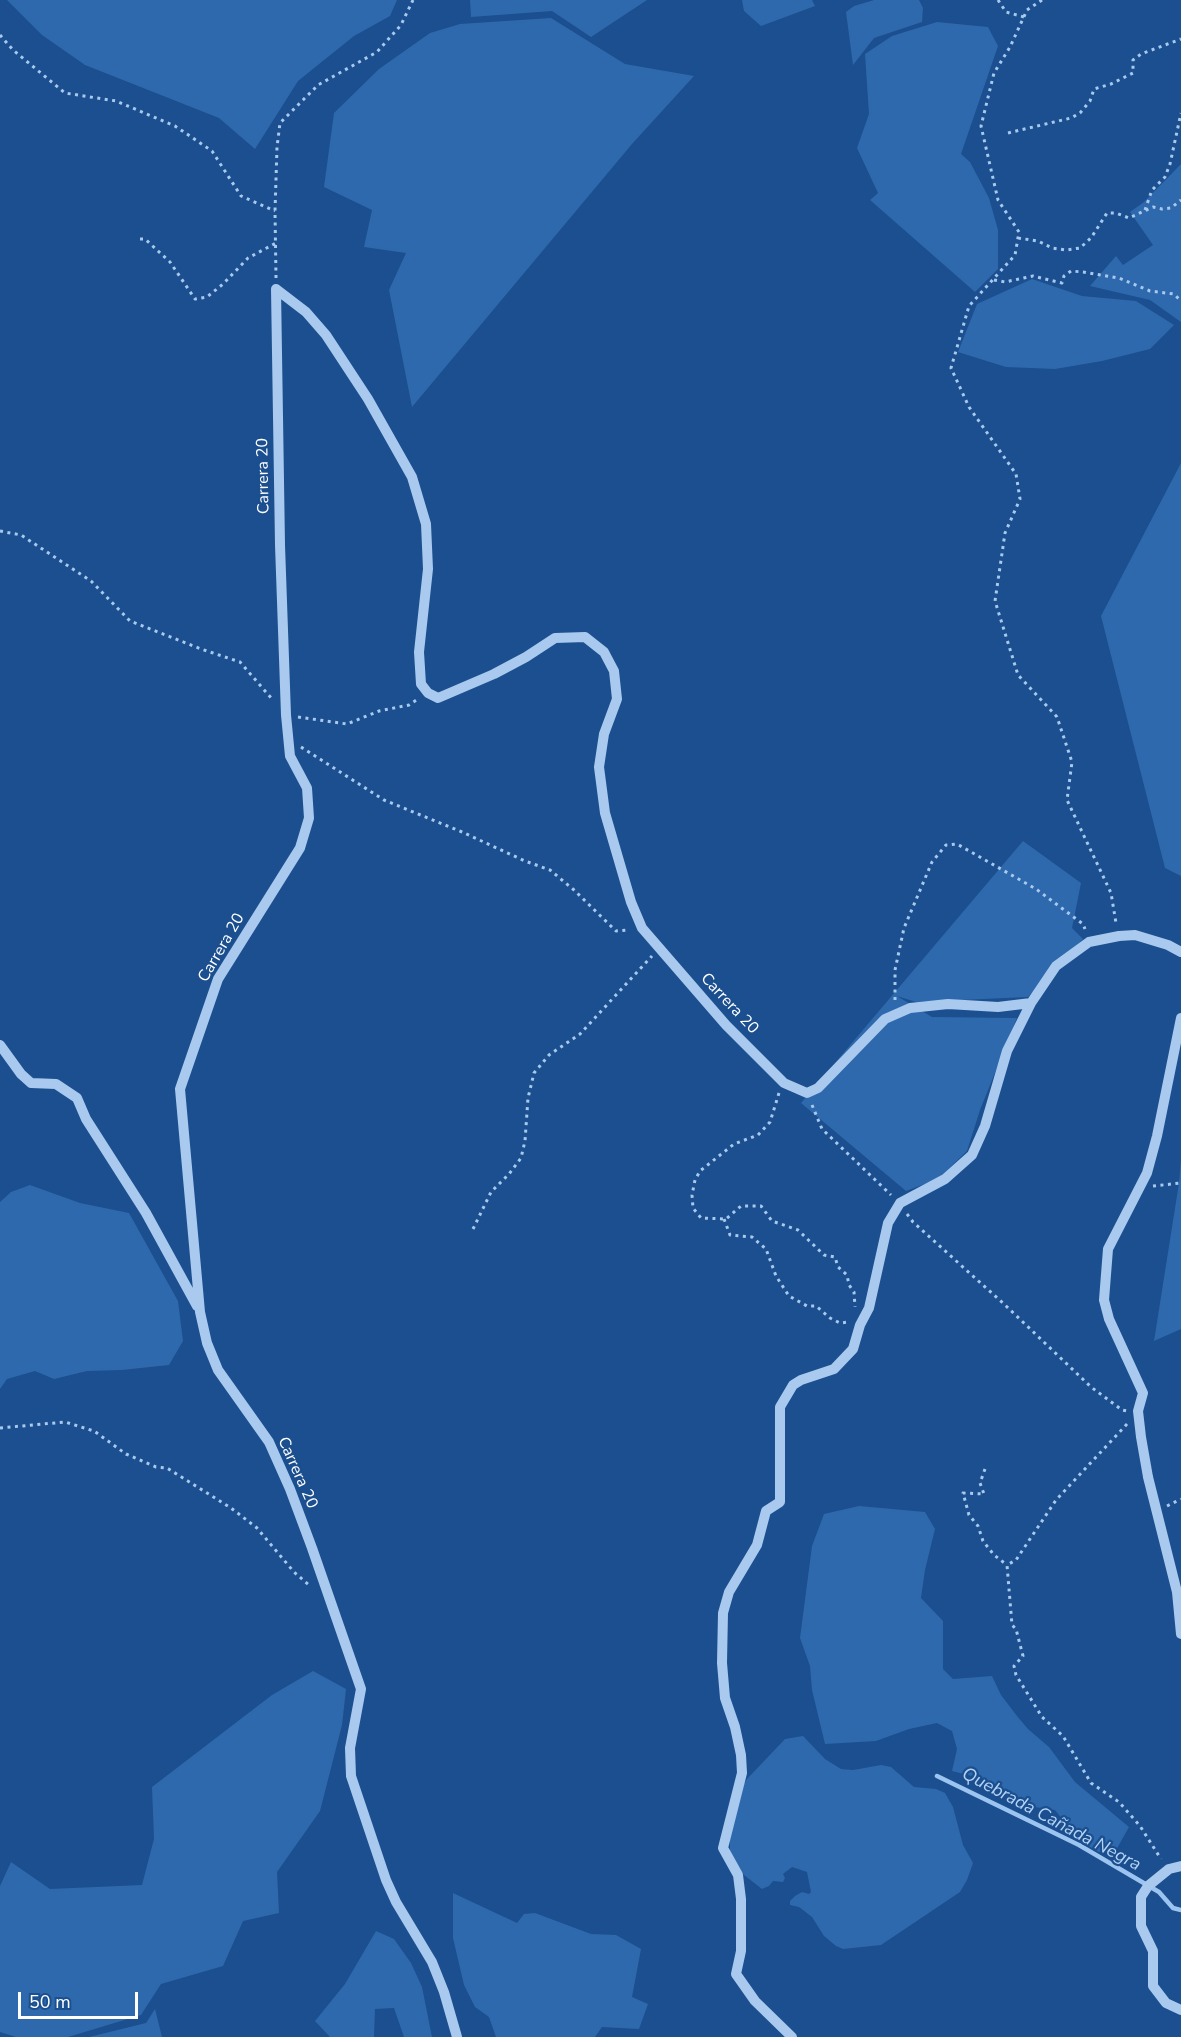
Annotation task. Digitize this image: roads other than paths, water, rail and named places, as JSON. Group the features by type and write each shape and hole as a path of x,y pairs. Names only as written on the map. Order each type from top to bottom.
{"street":[{"name":"Carrera 20","path":"457,2037 444,1992 432,1962 386,1881 351,1776 350,1748 361,1689 290,1489 269,1442 218,1370 207,1343 200,1312 180,1089 218,979 300,848 309,818 308,788 290,756 286,715 280,545 276,289 306,312 326,334 368,399 412,477 426,524 428,569 419,652 421,684 428,693 438,698 510,666 555,638 585,637 604,652 614,671 618,699 604,734 599,767 605,813 631,902 642,928 659,949 726,1025 784,1083 807,1093 818,1088 885,1019 910,1008 948,1004 998,1007 1031,1003"},
{"path":"792,2037 754,2001 736,1974 741,1951 741,1899 738,1875 723,1848 742,1773 735,1727 725,1698 722,1663 723,1613 729,1592 757,1545 766,1511 780,1502 780,1407 793,1384 834,1369 853,1349 858,1323 869,1308 888,1223 900,1203 945,1179 972,1155 985,1126 1007,1051 1031,1003 1056,966 1091,941 1119,936 1135,935 1168,945 1181,952"},
{"path":"1181,1018 1157,1136 1147,1173 1108,1249 1104,1300 1109,1319 1143,1393 1138,1411 1148,1477 1177,1592 1181,1634"},
{"path":"0,1045 21,1074 31,1083 56,1084 77,1098 86,1119 146,1213 200,1312"},
{"path":"1181,1866 1169,1869 1148,1886 1142,1897 1141,1926 1153,1951 1153,1986 1166,2003 1181,2010"}],"waterway":[{"name":"Quebrada Cañada Negra","path":"937,1776 1079,1845 1159,1892 1173,1908 1181,1910"}]}
